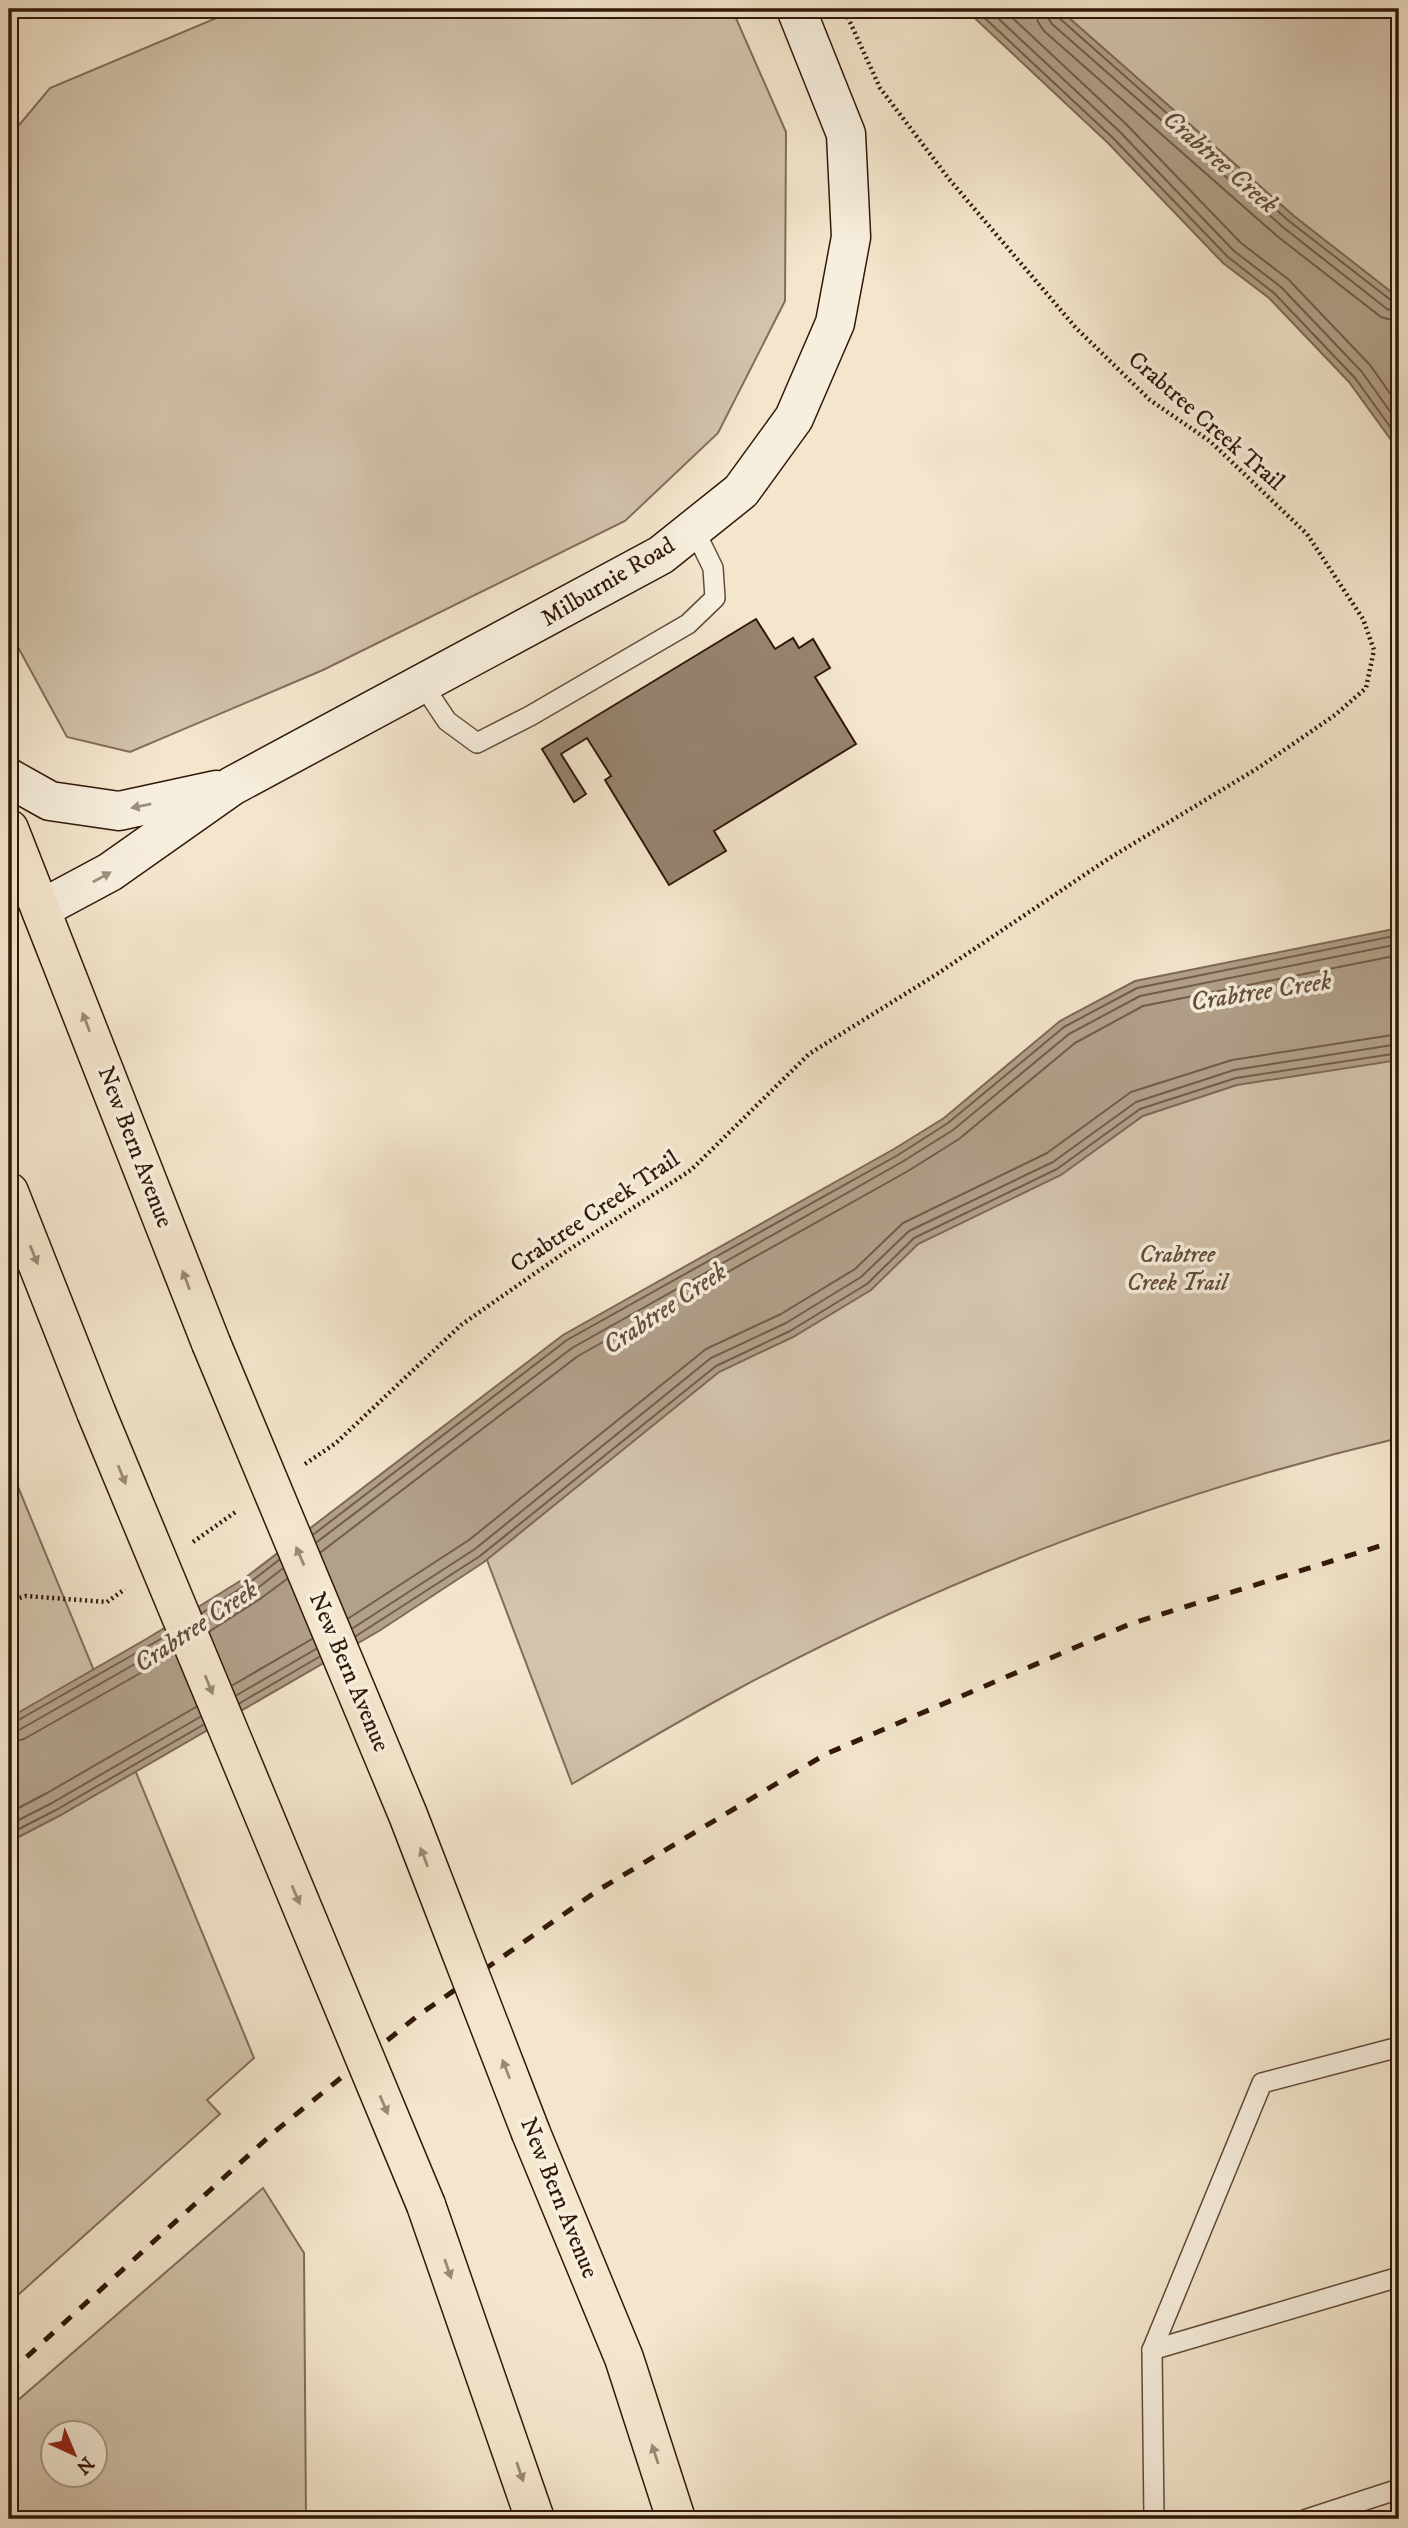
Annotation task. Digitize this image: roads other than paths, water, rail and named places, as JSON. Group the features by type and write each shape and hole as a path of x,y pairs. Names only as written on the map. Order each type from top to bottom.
{"main road":[{"name":"New Bern Avenue","path":"9,829 25,907 408,1815 531,2133 625,2358 676,2519"},
{"path":"9,1192 96,1412 426,2205 535,2519"}],"street":[{"name":"Milburnie Road","path":"25,907 110,873 232,786 661,555 741,491 794,418 835,323 851,237 846,134 796,9"},
{"name":"Milburnie Road","path":"9,778 50,801 119,811 232,786"}],"lane":[{"path":"423,685 447,721 477,743 642,652 688,624 715,598 713,568 694,529"},
{"path":"1154,2519 1152,2350 1262,2083 1399,2047"},
{"path":"1152,2350 1399,2277"},
{"path":"1307,2519 1399,2489"}],"water":[{"name":"Crabtree Creek","path":"965,9 1059,9 1294,216 1399,298 1399,451 1349,382 1269,298 1223,263 1108,143"},
{"name":"Crabtree Creek","path":"1399,928 1399,1060 1237,1085 1143,1116 1061,1175 918,1244 871,1290 793,1337 719,1372 484,1562 379,1631 59,1816 9,1842 9,1718 148,1638 245,1578 563,1335 894,1149 944,1118 1060,1021 1135,981"}],"railway":[{"path":"9,2373 273,2133 416,2017 600,1889 826,1754 1130,1624 1399,1540"}],"park label":[{"name":"Crabtree Creek Trail","path":"1177,1269"}]}
